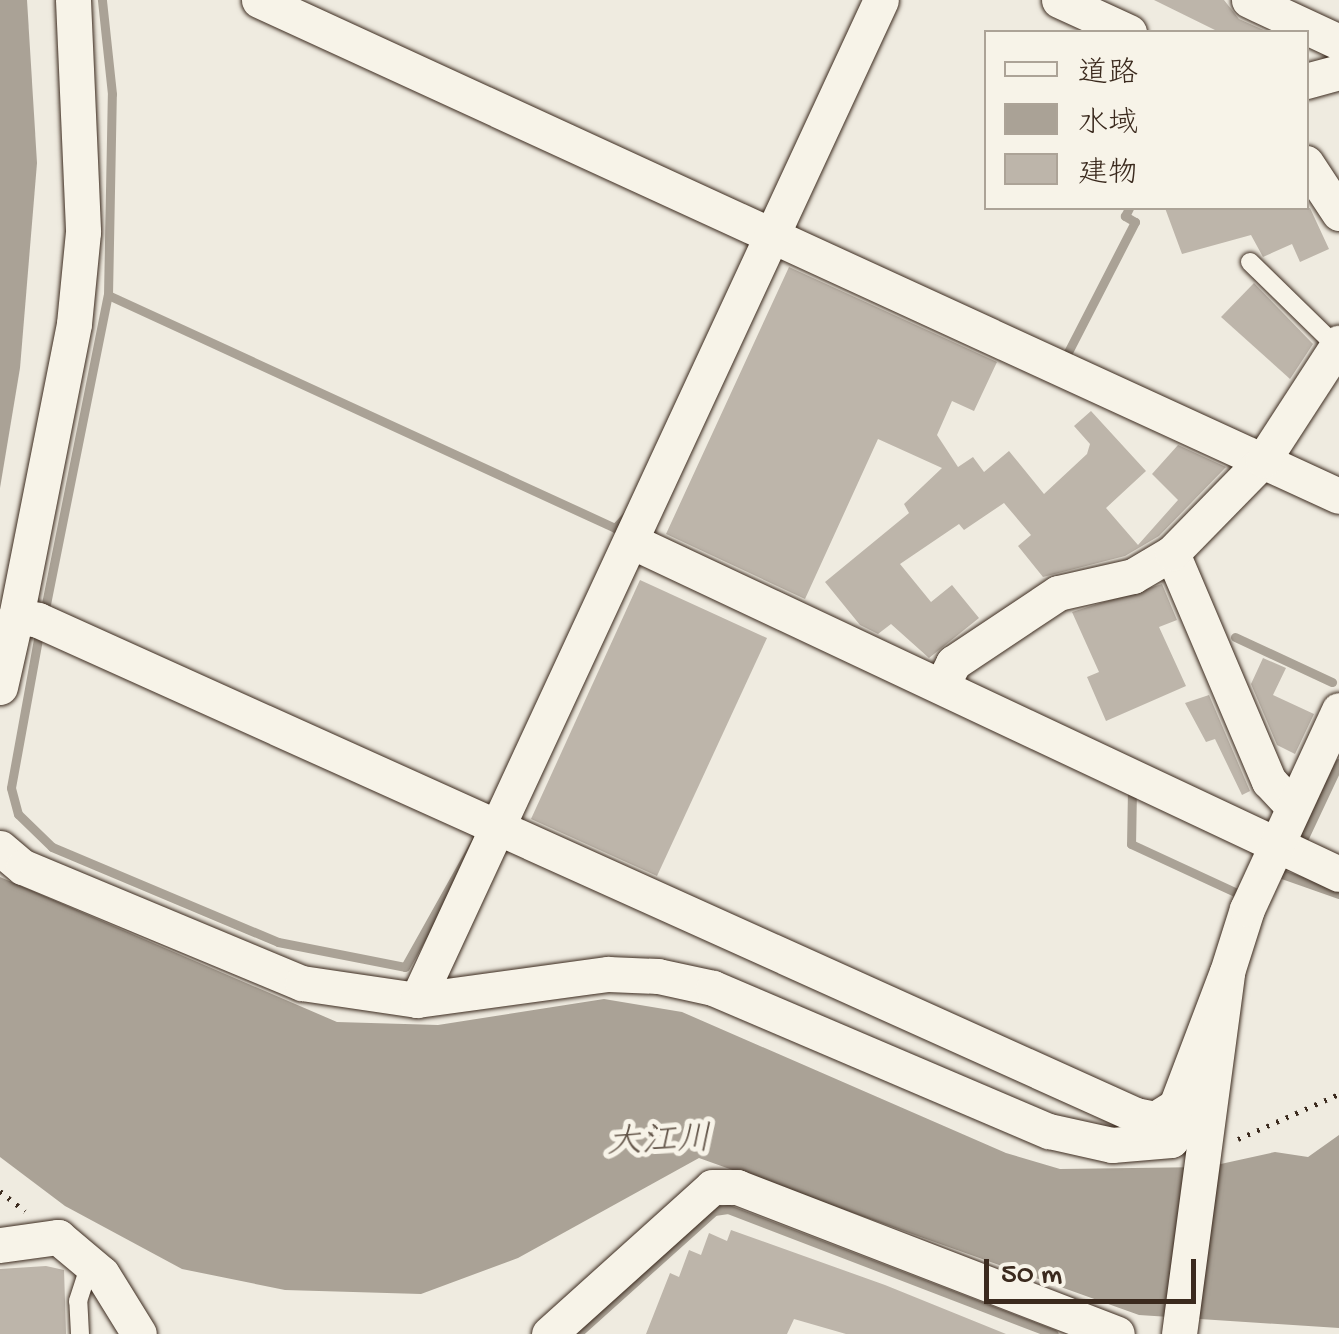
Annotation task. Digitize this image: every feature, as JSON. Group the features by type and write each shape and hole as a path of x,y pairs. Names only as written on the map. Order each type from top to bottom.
{"street":[{"path":"0,686 74,324 83,232 73,0"},
{"path":"259,0 770,240 1339,496"},
{"path":"417,1000 881,0"},
{"path":"1059,0 1118,18"},
{"path":"1250,0 1339,42"},
{"path":"1309,80 1339,72"},
{"path":"1309,168 1339,213"},
{"path":"942,685 953,664 1058,593 1133,576 1172,553 1263,460 1338,345"},
{"path":"631,541 1339,874"},
{"path":"1172,553 1269,780 1293,807"},
{"path":"16,616 1136,1115 1155,1119 1176,1106"},
{"path":"0,848 23,867 302,983 417,1000 608,974 658,976 712,988 1049,1131 1112,1145 1171,1140 1176,1106 1276,844 1339,710"},
{"path":"1179,1334 1217,1147 1227,972"},
{"path":"550,1334 712,1187 737,1187 1117,1334"},
{"path":"0,1245 58,1238 90,1264 139,1334"}],"lane":[{"path":"1250,262 1338,345"},
{"path":"80,1334 78,1301 90,1264"}],"path":[{"path":"1217,1147 1339,1094"}],"water":[{"path":"0,0 27,0 37,163 20,368 0,488"},
{"name":"大江川","path":"0,877 337,1022 438,1025 604,999 682,1012 1006,1153 1060,1169 1207,1167 1275,1152 1308,1157 1339,1135 1339,1328 1139,1315 699,1158 518,1258 421,1294 285,1290 182,1269 65,1206 0,1157"}],"building":[{"path":"1154,0 1224,0 1239,19 1264,30 1215,30"},
{"path":"1310,208 1329,249 1300,262 1292,244 1263,257 1251,235 1182,254 1166,210"},
{"path":"789,267 997,362 974,411 952,401 937,435 958,467 973,457 984,472 1009,451 1044,494 1087,454 1090,444 1074,426 1091,411 1146,471 1106,508 1138,545 1178,500 1152,474 1178,445 1226,467 1159,536 1125,556 1043,577 1018,546 1031,535 1004,503 964,530 959,524 900,564 931,602 952,585 979,618 929,658 891,624 878,634 860,625 825,582 909,513 904,504 942,468 878,439 805,599 666,534"},
{"path":"1254,283 1313,344 1290,379 1221,317"},
{"path":"640,580 767,638 657,876 531,819"},
{"path":"1162,584 1177,620 1159,627 1186,686 1106,721 1087,677 1099,672 1072,612"},
{"path":"1263,658 1286,668 1273,695 1314,714 1295,754 1277,745 1251,684"},
{"path":"1209,695 1250,791 1242,795 1215,739 1206,742 1185,703"},
{"path":"731,1230 885,1285 1006,1334 846,1334 794,1319 787,1334 646,1334 670,1273 679,1277 689,1250 701,1255 709,1233 727,1241"},
{"path":"46,1266 64,1270 66,1334 0,1334 0,1269"}],"waterway":[{"path":"46,604 108,295 112,94 102,0"},
{"path":"1066,356 1135,222 1125,216 1128,210"},
{"path":"108,295 615,528 628,514"},
{"path":"1235,637 1332,682"},
{"path":"38,639 11,788 18,814 52,847 278,942 405,967 476,840"},
{"path":"1300,846 1339,763"},
{"path":"1132,789 1131,844 1235,892"},
{"path":"1279,873 1339,894"},
{"path":"577,1334 714,1211 728,1209 1054,1334"}]}
